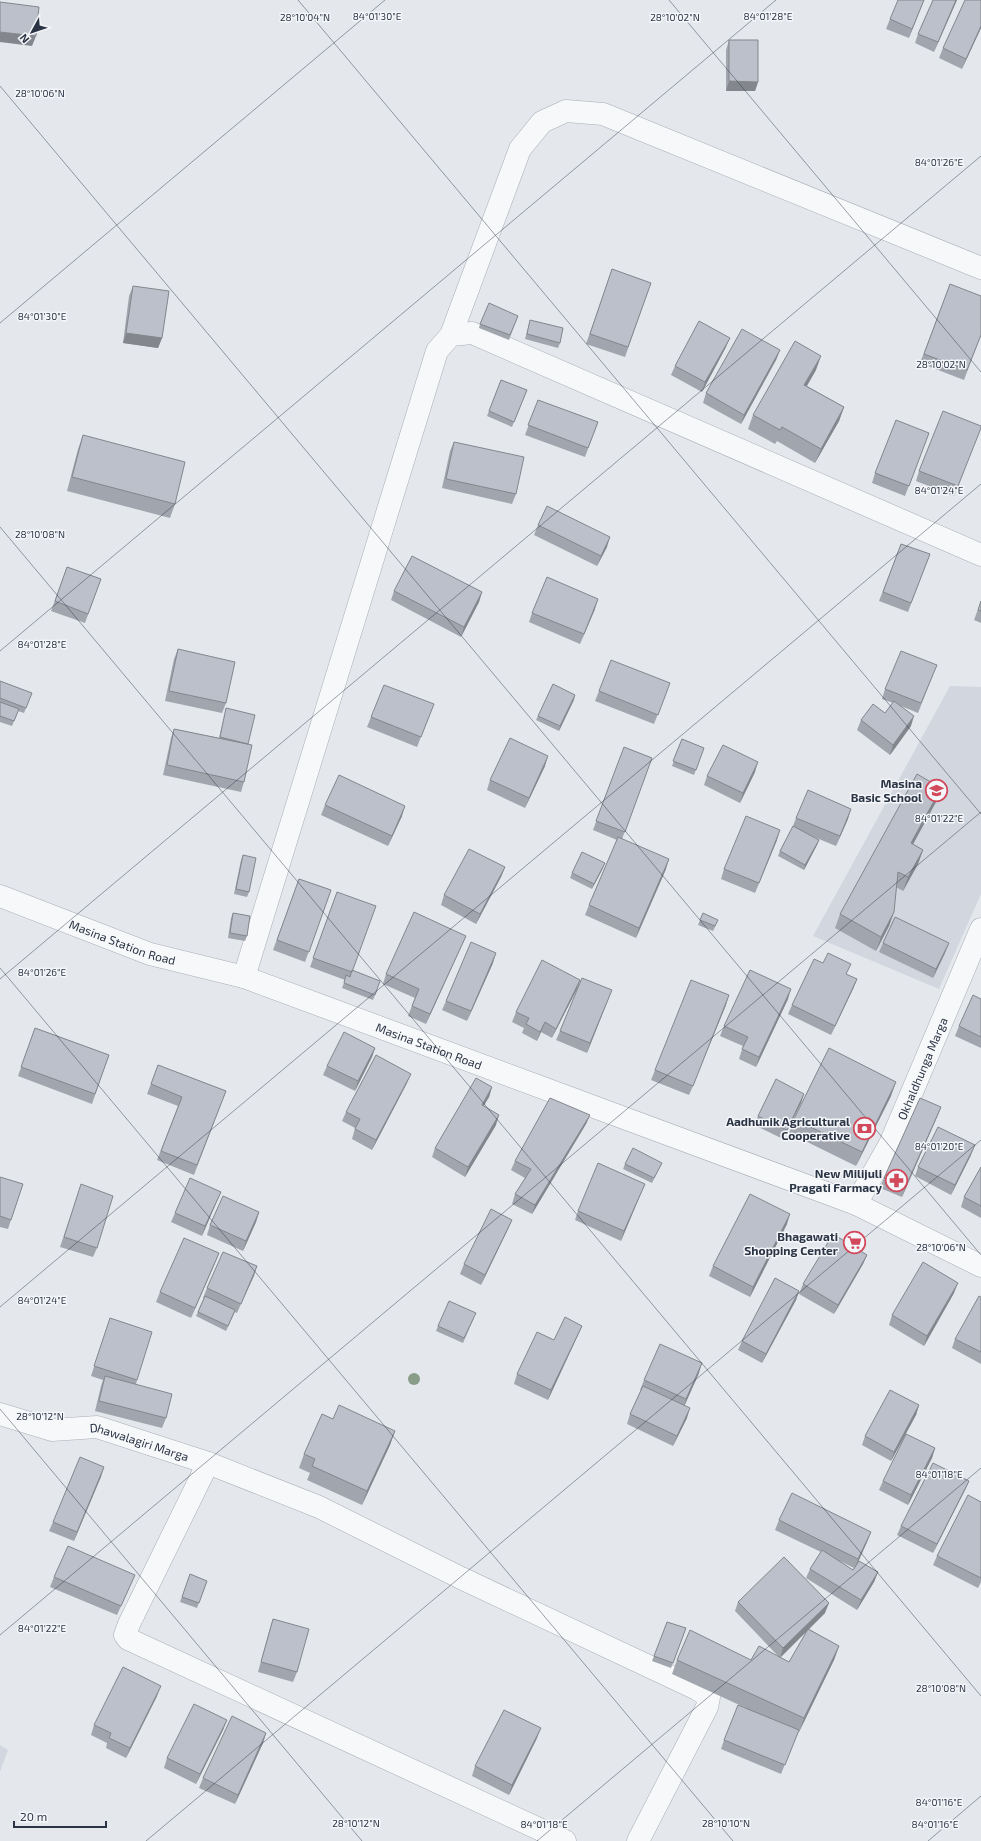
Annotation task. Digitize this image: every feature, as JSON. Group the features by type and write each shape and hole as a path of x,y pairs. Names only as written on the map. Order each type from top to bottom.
{"street":[{"path":"244,977 437,351 451,335 520,149 542,122 566,111 603,114 981,268"},
{"path":"451,335 472,333 981,555"},
{"name":"Masina Station Road","path":"0,896 150,954 244,977 856,1204 981,1266"},
{"name":"Okhaldhunga Marga","path":"856,1204 890,1144 981,929"},
{"name":"Dhawalagiri Marga","path":"0,1414 52,1430 97,1427 208,1463 319,1507 461,1578 697,1689 709,1697 707,1706 638,1841"},
{"path":"208,1463 129,1624 125,1635 128,1639 565,1841"}],"shaded area":[{"name":"Masina Basic School","path":"950,686 981,687 981,894 939,989 813,936"},
{"path":"0,1745 8,1750 0,1772"}],"building":[{"path":"898,0 924,0 912,29 890,19"},
{"path":"933,0 956,0 938,42 918,34"},
{"path":"965,0 981,0 981,26 966,59 943,48"},
{"path":"0,2 39,7 36,36 0,32"},
{"path":"729,40 758,40 758,82 729,81"},
{"path":"612,269 651,283 628,347 590,334"},
{"path":"950,284 981,296 981,335 967,370 924,354"},
{"path":"133,286 169,291 162,338 126,333"},
{"path":"489,303 518,316 510,335 480,324"},
{"path":"530,320 563,328 560,343 527,334"},
{"path":"699,321 730,338 705,382 675,366"},
{"path":"742,329 780,350 744,415 706,393"},
{"path":"795,341 821,356 804,385 844,407 821,449 782,427 780,430 753,415"},
{"path":"501,380 527,390 514,422 489,411"},
{"path":"538,400 598,422 588,448 528,425"},
{"path":"943,411 981,426 958,486 919,471"},
{"path":"896,420 929,433 909,486 875,473"},
{"path":"83,435 185,462 175,504 72,477"},
{"path":"454,442 524,457 516,494 446,479"},
{"path":"547,506 610,537 601,556 538,525"},
{"path":"901,544 930,554 911,603 883,592"},
{"path":"412,556 482,592 464,627 394,591"},
{"path":"67,567 101,579 88,614 55,601"},
{"path":"547,577 598,599 584,634 532,613"},
{"path":"981,601 981,611 978,610"},
{"path":"178,649 235,662 226,703 169,691"},
{"path":"901,651 937,665 921,703 885,689"},
{"path":"611,660 670,683 658,715 599,691"},
{"path":"0,681 32,693 26,708 0,698"},
{"path":"553,684 575,695 560,726 538,716"},
{"path":"384,685 434,704 421,737 371,717"},
{"path":"894,701 914,716 893,745 861,720 873,704 885,713"},
{"path":"0,702 19,709 14,721 0,716"},
{"path":"226,708 255,715 248,744 220,737"},
{"path":"174,729 252,745 244,782 167,765"},
{"path":"510,738 548,756 529,798 490,780"},
{"path":"682,739 704,748 696,770 673,761"},
{"path":"723,745 758,762 743,793 707,776"},
{"path":"624,747 652,758 625,832 596,821"},
{"path":"917,774 941,788 911,843 923,850 908,877 898,872 894,912 881,937 840,914"},
{"path":"339,775 405,806 392,836 325,805"},
{"path":"808,790 851,809 840,836 796,818"},
{"path":"746,816 780,830 759,883 724,869"},
{"path":"793,826 819,840 805,865 780,851"},
{"path":"618,837 669,859 639,928 589,905"},
{"path":"469,849 505,867 480,914 444,895"},
{"path":"582,852 605,863 594,884 572,873"},
{"path":"243,855 256,858 249,892 236,889"},
{"path":"299,879 331,890 309,952 277,940"},
{"path":"337,892 376,906 352,972 313,958"},
{"path":"414,912 466,936 430,1014 412,1006 419,989 386,974"},
{"path":"233,913 250,916 247,936 230,933"},
{"path":"703,913 718,920 715,926 700,920"},
{"path":"895,917 949,943 936,969 883,943"},
{"path":"471,942 496,953 471,1011 446,1001"},
{"path":"828,953 851,964 846,974 857,979 835,1026 792,1005 814,959 823,963"},
{"path":"542,960 580,980 556,1029 545,1022 540,1032 526,1024 529,1018 516,1012"},
{"path":"352,970 380,981 375,995 344,983 346,975 350,977"},
{"path":"750,970 791,989 759,1057 742,1049 748,1037 724,1026"},
{"path":"582,978 612,990 590,1043 560,1031"},
{"path":"691,980 729,995 693,1086 655,1070"},
{"path":"973,995 981,999 981,1037 959,1026"},
{"path":"35,1028 109,1055 95,1094 21,1067"},
{"path":"344,1032 375,1048 358,1081 327,1066"},
{"path":"829,1048 896,1082 862,1152 794,1119"},
{"path":"376,1055 411,1074 376,1140 355,1129 360,1119 346,1112"},
{"path":"158,1065 226,1091 197,1165 161,1151 182,1097 151,1084"},
{"path":"476,1078 492,1087 482,1105 499,1115 468,1167 435,1148"},
{"path":"776,1079 804,1094 787,1130 758,1116"},
{"path":"550,1098 590,1115 535,1205 515,1194 531,1169 515,1161"},
{"path":"920,1098 941,1107 905,1188 884,1178"},
{"path":"938,1127 975,1145 955,1185 918,1167"},
{"path":"633,1148 662,1163 654,1178 625,1164"},
{"path":"598,1163 645,1184 624,1231 578,1211"},
{"path":"981,1167 981,1206 964,1197"},
{"path":"0,1177 23,1184 11,1220 0,1216"},
{"path":"190,1178 221,1192 205,1226 175,1213"},
{"path":"81,1184 113,1196 97,1248 64,1237"},
{"path":"750,1194 790,1214 753,1287 713,1266"},
{"path":"223,1196 259,1212 246,1241 210,1225"},
{"path":"491,1209 512,1220 485,1275 464,1264"},
{"path":"833,1234 867,1255 838,1305 803,1284"},
{"path":"184,1238 219,1253 195,1308 160,1292"},
{"path":"223,1252 257,1266 241,1304 207,1288"},
{"path":"923,1262 958,1283 927,1336 892,1315"},
{"path":"775,1278 799,1291 766,1354 742,1341"},
{"path":"205,1296 235,1310 228,1326 198,1312"},
{"path":"979,1296 981,1297 981,1352 955,1339"},
{"path":"449,1301 476,1313 464,1338 438,1326"},
{"path":"565,1317 582,1326 551,1390 517,1374 537,1332 554,1340"},
{"path":"110,1318 152,1332 137,1380 94,1366"},
{"path":"660,1344 702,1363 686,1399 644,1380"},
{"path":"105,1376 172,1394 166,1418 99,1401"},
{"path":"643,1386 690,1408 677,1436 630,1414"},
{"path":"890,1390 919,1405 894,1452 865,1436"},
{"path":"339,1405 395,1431 367,1491 312,1466 315,1459 304,1454 322,1414 333,1419"},
{"path":"906,1434 935,1448 911,1495 883,1481"},
{"path":"80,1457 104,1467 77,1532 53,1522"},
{"path":"933,1463 969,1481 937,1544 901,1526"},
{"path":"792,1493 871,1532 858,1559 779,1520"},
{"path":"968,1495 981,1502 981,1578 937,1556"},
{"path":"68,1546 135,1575 121,1606 54,1577"},
{"path":"822,1550 853,1570 859,1561 878,1572 861,1600 810,1569"},
{"path":"784,1557 829,1603 783,1648 738,1602"},
{"path":"190,1574 207,1581 199,1603 182,1597"},
{"path":"273,1619 309,1629 297,1672 261,1662"},
{"path":"667,1622 686,1628 673,1663 654,1656"},
{"path":"808,1629 839,1646 804,1718 677,1660 690,1630 751,1660 759,1646 789,1662"},
{"path":"123,1667 161,1686 130,1748 109,1738 111,1733 94,1725"},
{"path":"194,1704 227,1720 200,1774 167,1758"},
{"path":"738,1705 799,1730 785,1765 724,1740"},
{"path":"504,1710 541,1728 512,1785 475,1766"},
{"path":"232,1716 266,1733 238,1795 203,1778"}],"place":[{"name":"Masina Basic School","path":"937,790"},
{"name":"Aadhunik Agricultural Cooperative","path":"865,1128"},
{"name":"New Milijuli Pragati Farmacy","path":"897,1180"},
{"name":"Bhagawati Shopping Center","path":"854,1243"}]}
